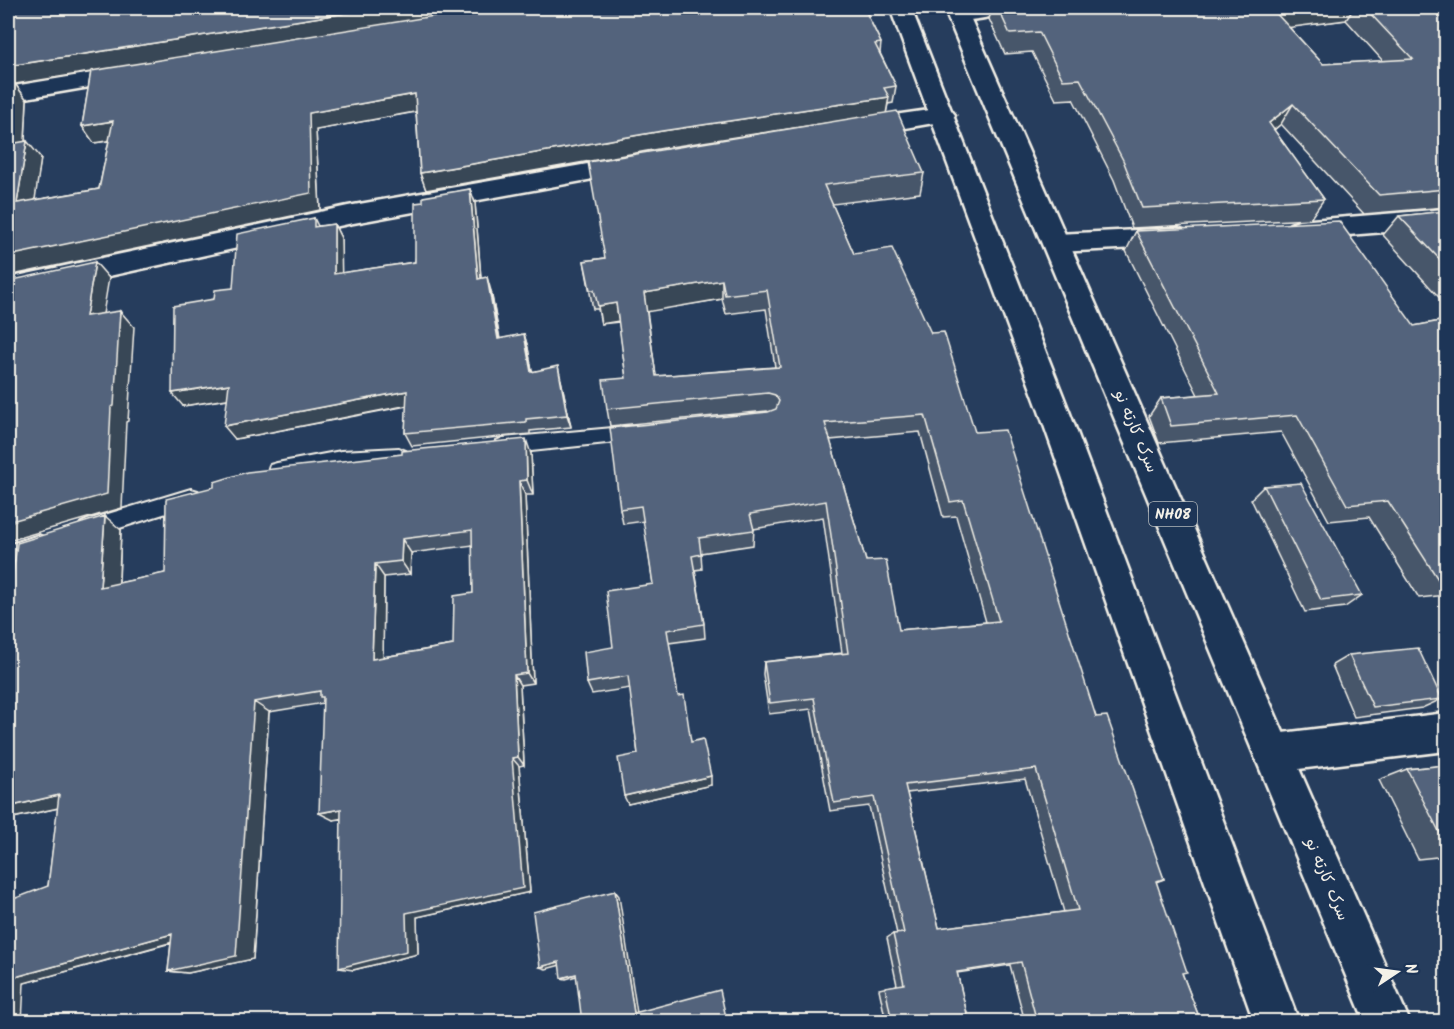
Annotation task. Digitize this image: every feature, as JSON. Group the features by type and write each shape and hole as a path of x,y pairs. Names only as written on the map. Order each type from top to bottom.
{"main road":[{"path":"900,8 943,114 1050,400 1276,1022"},
{"path":"957,11 999,8"},
{"name":"سرک کارته نو","path":"957,11 1388,1022"},
{"path":"8,94 159,69"},
{"path":"838,131 943,114"},
{"path":"8,288 348,215 652,160"},
{"path":"1278,231 1446,219"},
{"path":"1057,243 1197,236"},
{"path":"1274,753 1446,732"}],"lane":[{"path":"483,448 648,432"},
{"path":"262,476 284,469 341,459 412,456"},
{"path":"74,533 206,493"},
{"path":"8,554 52,540"}],"building":[{"path":"8,8 378,8 8,66"},
{"path":"492,8 497,14 535,8 864,8 881,43 875,44 896,86 884,88 889,97 662,131 420,173 415,94 309,113 311,193 8,256 8,84 14,83 10,144 27,141 17,203 99,189 113,121 82,126 91,71"},
{"path":"998,8 1300,8 1274,11 1323,64 1413,59 1365,8 1446,8 1446,189 1379,195 1293,104 1269,123 1324,199 1142,208 1123,160 1080,79 1063,80 1039,32 1010,34"},
{"path":"897,111 924,173 824,185 854,254 892,248 931,333 944,332 975,432 1005,430 1096,717 1107,716 1164,879 1156,881 1187,972 1182,973 1201,1022 1037,1022 1021,962 957,972 969,1022 892,1022 885,987 904,984 893,934 904,933 874,797 834,803 814,698 770,703 764,662 848,653 826,501 750,514 754,530 699,538 701,554 692,556 704,624 667,630 678,696 684,695 691,742 703,739 711,776 624,796 618,758 638,754 628,676 587,683 584,652 613,647 606,591 653,584 641,506 620,509 610,428 768,412 776,409 779,401 775,395 768,393 607,409 603,380 626,378 616,303 598,306 594,290 590,290 584,261 605,258 588,162","holes":["722,280 725,295 767,290 780,367 656,376 644,293","925,415 950,502 963,500 999,621 899,630 886,560 866,561 825,423","1036,769 1078,910 939,928 905,785"]},
{"path":"470,189 478,279 487,277 498,339 524,334 531,372 558,366 567,415 526,419 526,422 405,433 407,391 224,426 229,384 172,393 173,306 214,299 215,290 233,288 237,234 314,218 314,227 334,224 334,274 415,262 415,203 423,202 423,197"},
{"path":"1446,211 1446,266 1399,216"},
{"path":"1339,221 1414,326 1446,320 1446,584 1441,584 1388,501 1347,505 1297,415 1171,426 1161,398 1219,393 1136,231"},
{"path":"95,262 86,316 120,311 114,406 111,407 107,494 8,522 8,281"},
{"path":"526,439 527,480 519,481 527,673 514,675 518,757 512,758 523,888 406,913 407,951 339,968 341,809 319,813 323,697 320,697 320,691 254,702 236,956 168,971 172,934 8,979 8,901 48,886 59,795 8,807 8,614 17,543 105,516 100,587 165,573 166,499 214,487 214,482 247,472 402,454 402,451","holes":["472,530 473,593 454,596 453,645 372,659 375,564 401,561 402,539"]},
{"path":"1301,483 1362,595 1321,600 1264,486"},
{"path":"1418,648 1442,699 1373,707 1349,655"},
{"path":"1446,765 1446,845 1407,769"},
{"path":"615,891 634,1013 720,990 727,1022 582,1022 576,974 561,978 559,962 540,967 533,912"}]}
